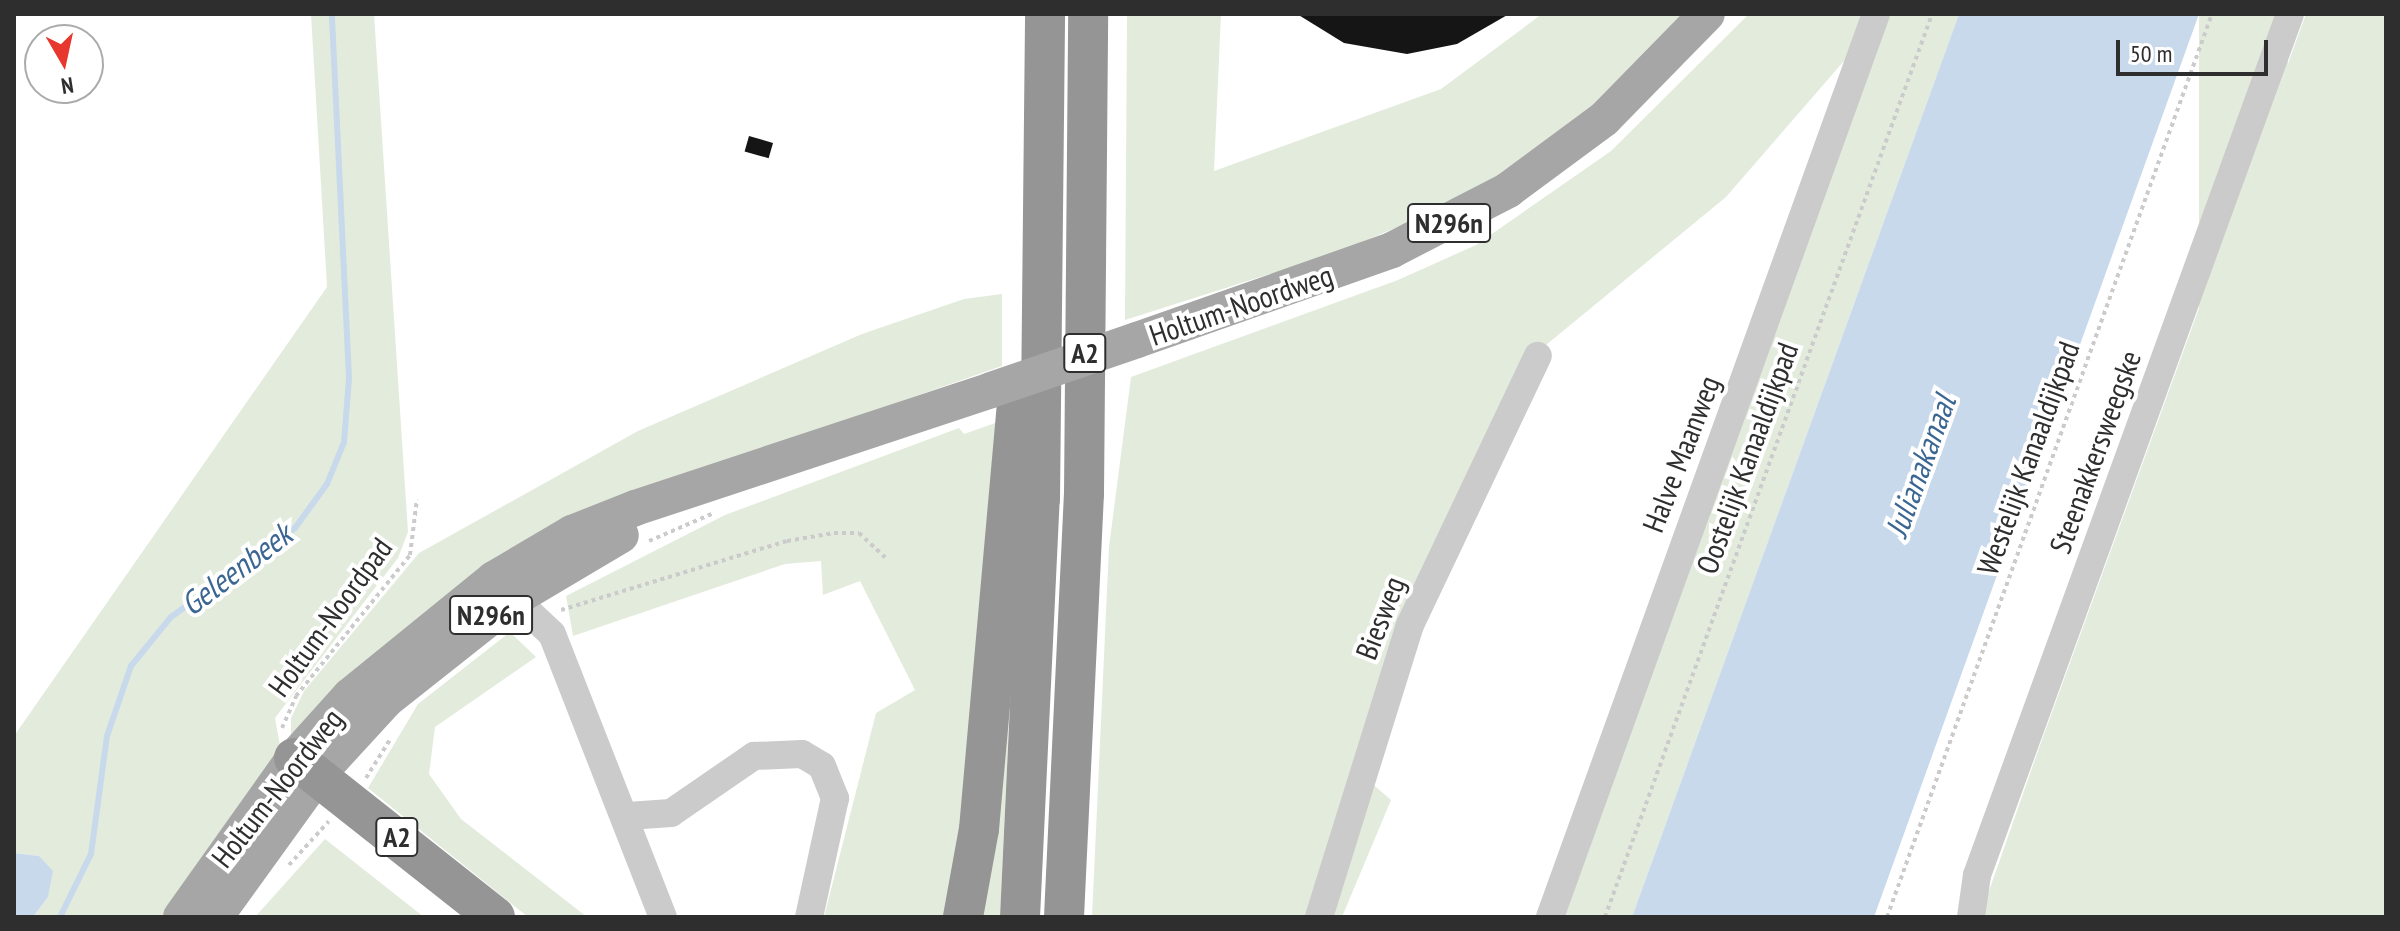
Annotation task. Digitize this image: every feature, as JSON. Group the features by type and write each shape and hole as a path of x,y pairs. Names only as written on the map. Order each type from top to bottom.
{"highway":[{"name":"A2","path":"1020,917 1045,249 1045,14"},
{"name":"A2","path":"1064,917 1084,494 1088,14"},
{"name":"A2","path":"963,917 979,829 1019,376 1045,249"},
{"name":"A2","path":"320,788 457,917"},
{"name":"A2","path":"320,788 495,917"}],"main road":[{"name":"Holtum-Noordweg","path":"215,917 320,788 413,639 516,599 572,533 721,497 991,390 1363,261 1508,190 1604,119 1707,14"},
{"name":"Holtum-Noordweg","path":"181,917 320,788"}],"street":[{"name":"Halve Maanweg","path":"1550,917 1876,14"},
{"name":"Steenakkersweegske","path":"1970,916 1983,861 2290,14"},
{"name":"Biesweg","path":"1319,917 1410,625 1538,356"},
{"path":"516,599 552,634 628,816 663,917"},
{"path":"628,816 671,813 754,756 802,754 822,766 835,798 809,917"}],"path":[{"name":"Oostelijk Kanaaldijkpad","path":"1605,917 1932,14"},
{"name":"Westelijk Kanaaldijkpad","path":"1887,917 2212,14"},
{"path":"636,548 721,497"},
{"name":"Holtum-Noordpad","path":"320,788 281,721 410,555 417,499"},
{"path":"516,599 599,596 787,541 859,533 886,558"},
{"name":"Holtum-Noordweg","path":"287,868 320,788 394,733"}],"green space":[{"path":"311,14 374,14 408,532 398,558 275,718 281,751 168,917 33,917 48,897 39,856 14,853 14,736 327,287"},
{"path":"1127,14 1221,14 1214,171 1441,89 1542,14 1688,14 1579,124 1463,199 1339,252 1125,320"},
{"path":"1749,14 1959,14 1632,917 1553,917 1870,31 1726,197 1546,345 1455,533 1368,780 1391,800 1342,917 1092,917 1109,547 1131,377 1398,280 1476,245 1611,151"},
{"path":"2199,14 2288,14 2288,917 2199,917"},
{"path":"2306,14 2386,14 2386,917 1989,917 1982,911 2039,748"},
{"path":"1002,294 1002,366 707,469 291,735 291,718 304,691 419,553 638,431 862,334 964,299"},
{"path":"998,422 981,777 946,917 824,917 876,713 915,690 860,581 823,595 821,561 785,564 573,636 566,596 725,515 959,428 964,434"},
{"path":"1018,525 1000,917 970,917"},
{"path":"510,632 536,657 435,727 429,774 461,819 587,917 528,917 368,788 418,704"},
{"path":"325,839 424,917 255,917"}],"water":[{"name":"Julianakanaal","path":"1959,14 2199,14 1874,917 1632,917"},
{"path":"14,853 39,856 53,871 48,897 33,917 14,917"}],"building":[{"path":"1297,14 1509,14 1457,44 1407,54 1344,43"},
{"path":"749,136 773,143 769,158 745,151"}],"waterway":[{"name":"Geleenbeek","path":"60,917 91,854 107,736 131,666 171,617 295,528 327,484 344,442 349,378 332,14"}]}
